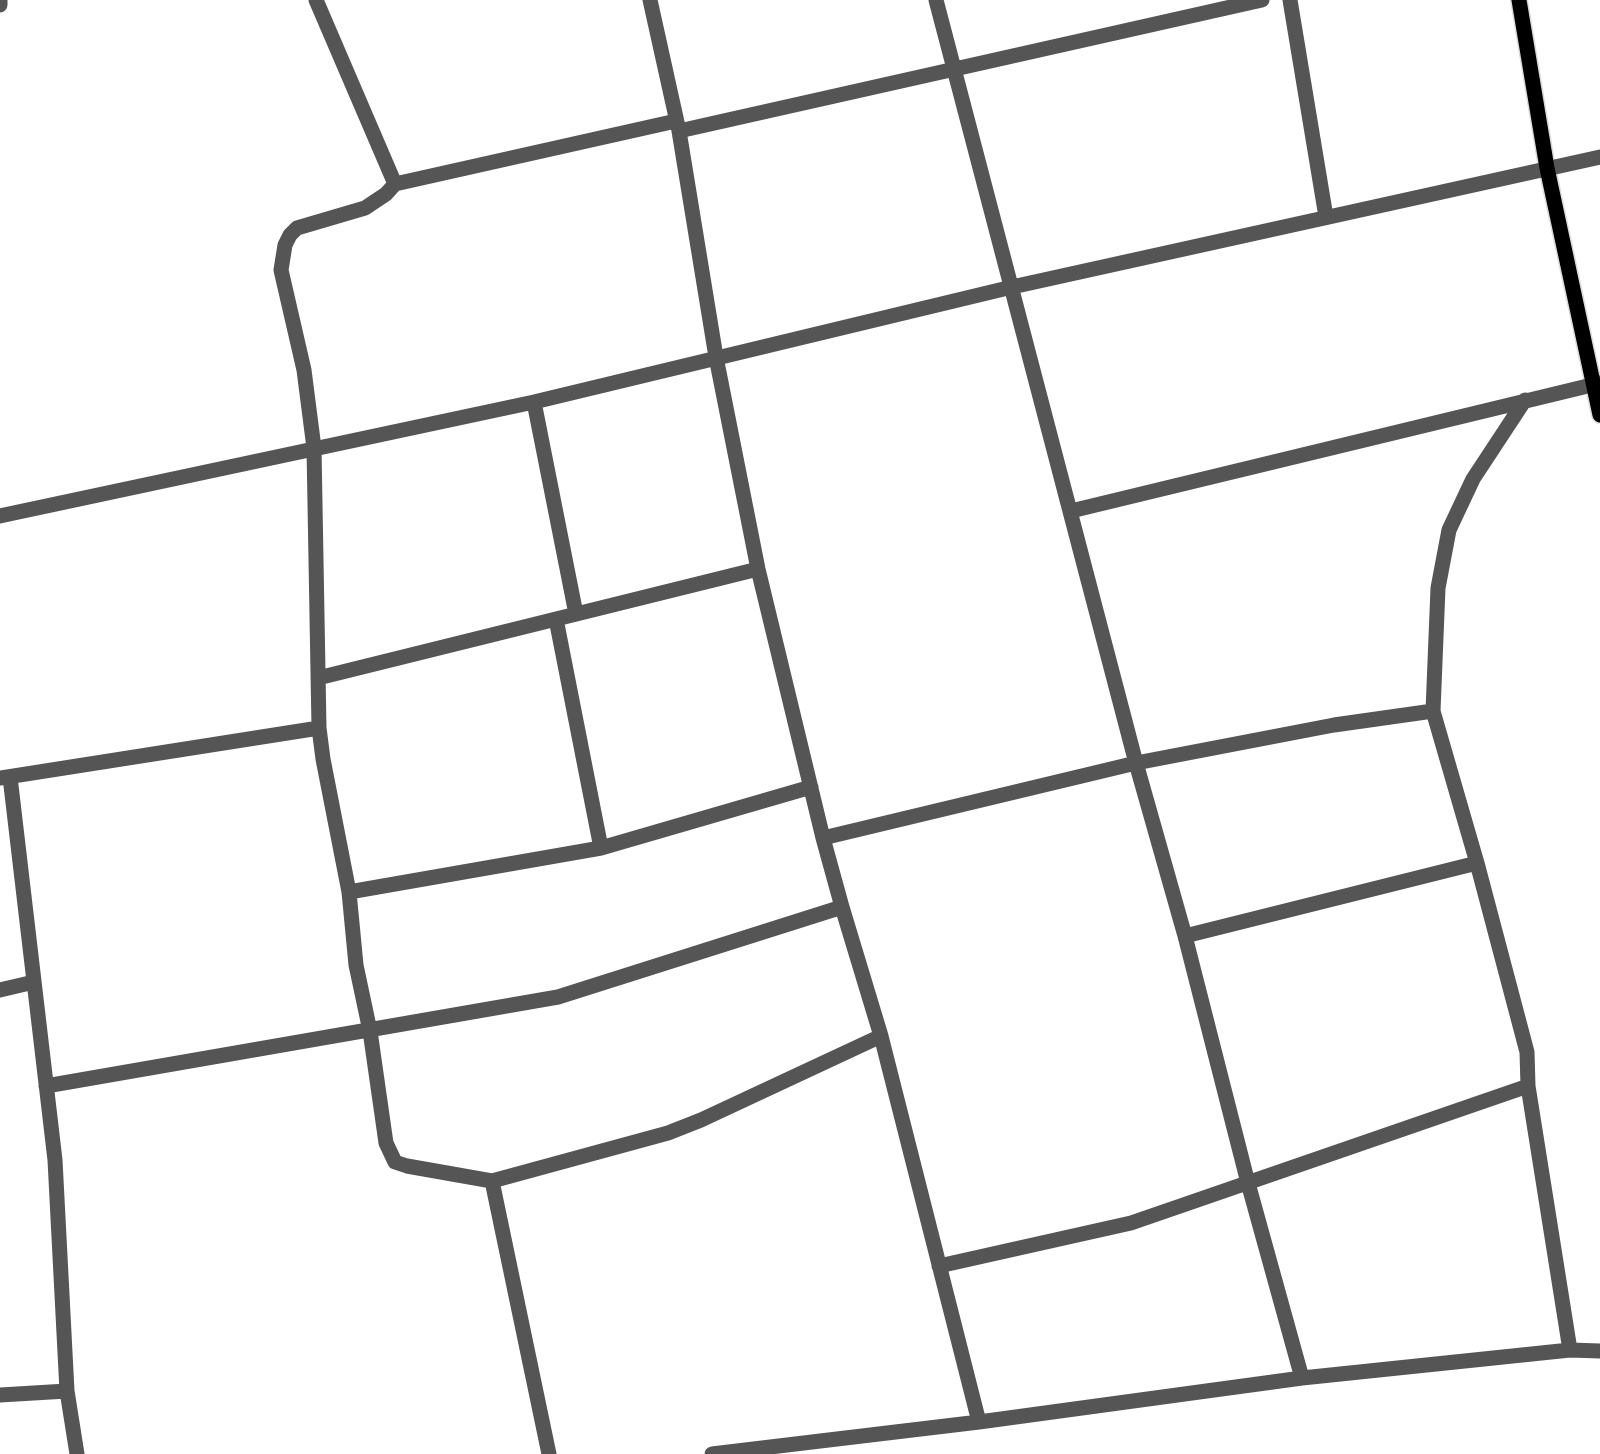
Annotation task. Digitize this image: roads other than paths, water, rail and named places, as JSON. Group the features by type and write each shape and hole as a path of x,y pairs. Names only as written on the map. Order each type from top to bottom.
{"main road":[{"path":"1519,0 1547,168 1597,384 1600,415"}],"street":[{"path":"0,0 0,5"},
{"path":"316,0 395,184"},
{"path":"650,0 678,126 716,357 758,569 823,838 881,1036 979,1422"},
{"path":"936,0 1136,763 1185,936 1248,1183 1302,1378"},
{"path":"881,1036 701,1120 668,1133 492,1180 395,1162 386,1143 370,1031 356,965 349,892 319,728 314,448 304,370 281,270 285,245 297,228 365,208 386,194 395,184 953,69 1262,0"},
{"path":"1290,0 1326,217"},
{"path":"0,516 534,402 1012,287 1600,157"},
{"path":"1071,511 1597,384"},
{"path":"1526,400 1473,479 1449,530 1438,588 1433,711 1477,863 1527,1052 1528,1086 1570,1350"},
{"path":"534,402 576,614"},
{"path":"318,678 758,569"},
{"path":"556,619 601,848"},
{"path":"823,838 1136,763 1334,725 1433,711"},
{"path":"77,1454 67,1391 55,1160 34,982 5,777 319,728"},
{"path":"349,892 601,848 811,787"},
{"path":"1185,936 1477,863"},
{"path":"46,1086 558,997 842,908"},
{"path":"0,990 34,982"},
{"path":"939,1266 1131,1223 1528,1086"},
{"path":"492,1180 549,1454"},
{"path":"712,1454 979,1422 1302,1378 1570,1350 1600,1351"},
{"path":"0,1395 67,1391"}]}
